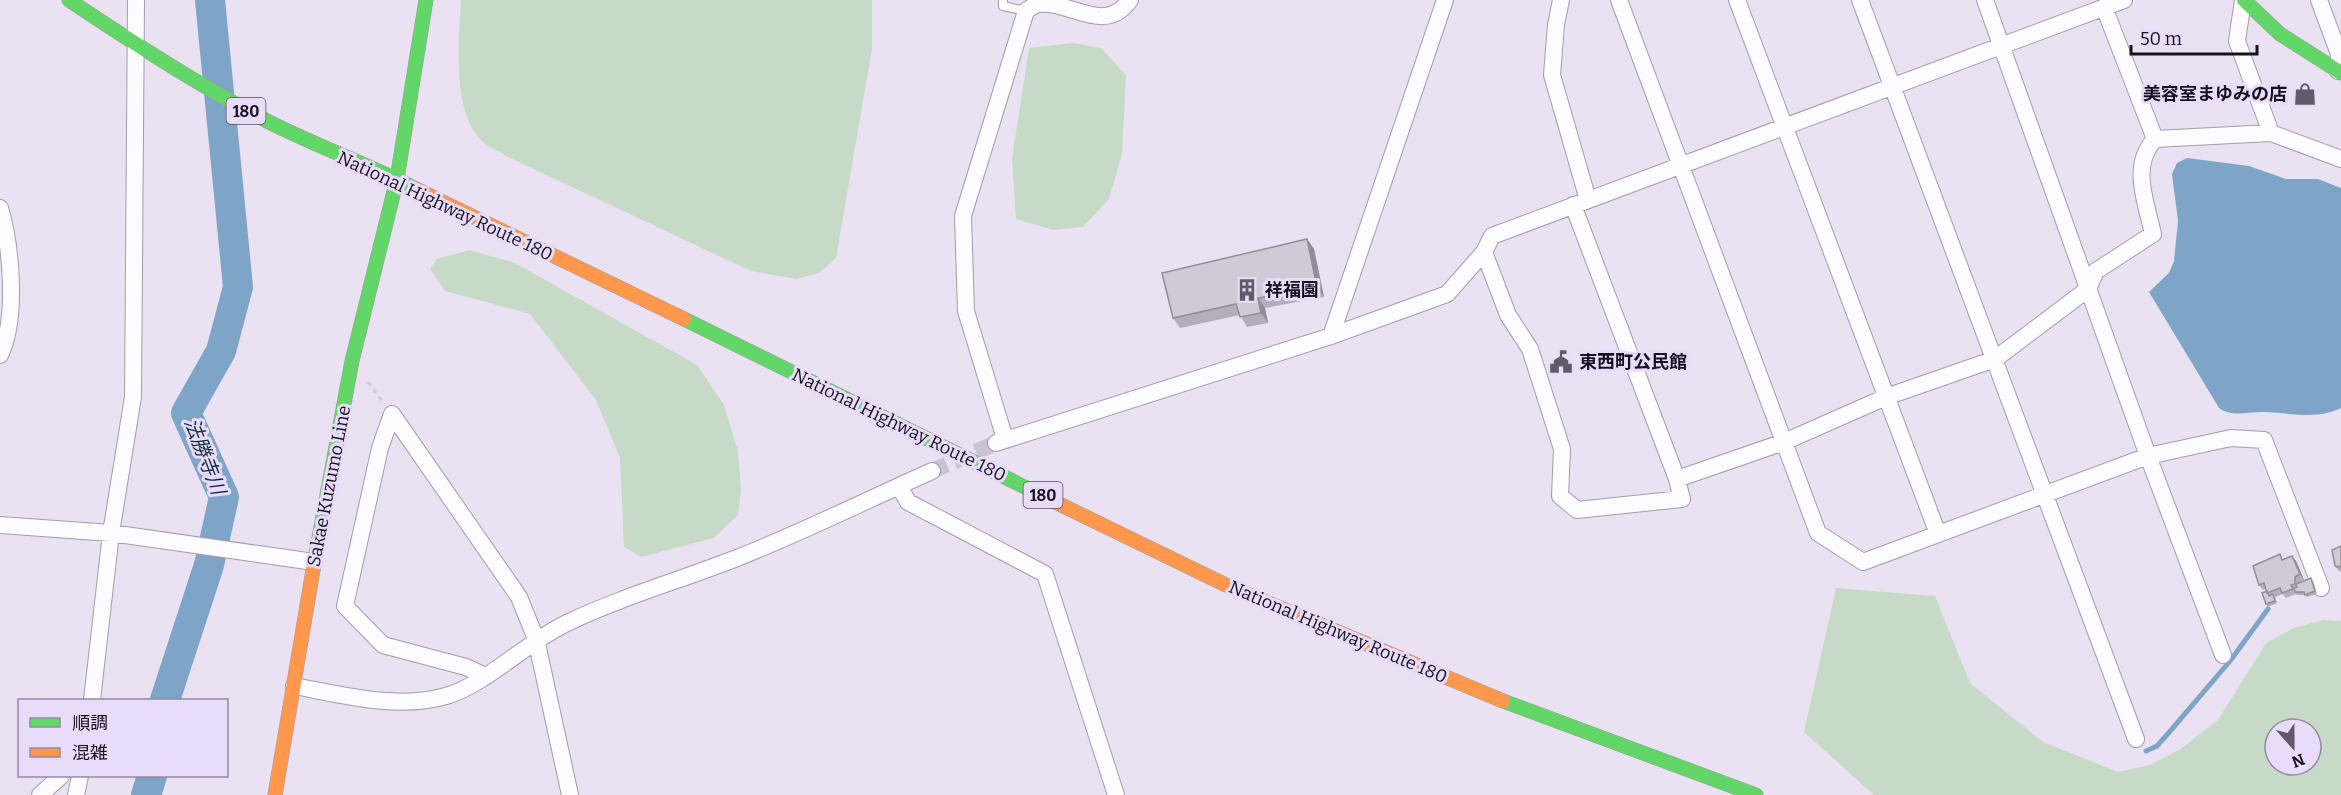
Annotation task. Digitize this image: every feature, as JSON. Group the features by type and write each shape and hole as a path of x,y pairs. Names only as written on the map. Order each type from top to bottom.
{"main road":[{"name":"National Highway Route 180","path":"69,0 143,51 204,89 345,160 398,179 1230,586 1488,696 1756,795"},
{"name":"Sakae Kuzumo Line","path":"275,795 314,562 352,362 398,179 426,0"},
{"path":"2243,0 2280,34 2340,72"}],"street":[{"path":"92,699 111,533 134,397 143,51 136,0"},
{"path":"1130,0 1122,11 1109,16 1056,4 1038,3 1026,11 963,216 966,311 1001,441 1331,336 1447,294 1484,252 1492,236 1891,85 2124,0"},
{"path":"1331,336 1445,0"},
{"path":"1484,252 1508,315 1530,349 1562,449 1560,496 1577,510 1683,499 1581,202 1552,75 1556,26 1562,0"},
{"path":"1618,0 1818,533 1863,562 2046,496 2148,456 2231,438 2264,440 2321,588"},
{"path":"1737,0 1938,534"},
{"path":"1860,0 2136,739"},
{"path":"1985,0 2148,456 2223,655"},
{"path":"2243,0 2237,41 2271,133"},
{"path":"2319,0 2339,54 2340,72"},
{"path":"2104,7 2155,139"},
{"path":"1677,479 1784,441 1886,397 1995,359 2088,289 2096,271 2153,234 2139,170 2144,150 2155,139 2271,133 2341,159"},
{"path":"0,208 9,241 10,267 8,324 5,344 0,354"},
{"path":"392,414 519,597 536,639 570,795"},
{"path":"392,414 380,448 345,606 383,645 466,667 485,676"},
{"path":"294,686 368,699 412,702 448,696 485,676 536,639 567,622 739,557 932,471"},
{"path":"899,486 909,502 1045,574 1116,795"},
{"path":"0,525 111,533 314,562"},
{"path":"40,795 60,777"},
{"path":"76,795 81,777"}],"lane":[{"path":"1003,0 1003,6 1026,11"}],"path":[{"path":"352,362 392,414"}],"green space":[{"path":"461,0 872,0 872,49 836,258 819,273 796,279 751,271 488,146 472,128 461,94 459,54"},
{"path":"1073,43 1101,48 1126,75 1122,154 1109,199 1083,227 1053,230 1016,219 1012,159 1029,48"},
{"path":"469,250 515,263 697,365 724,405 738,451 741,490 738,515 714,538 641,557 624,547 620,458 596,400 530,314 445,291 430,269 437,259"},
{"path":"1836,588 1935,596 1970,683 2043,742 2118,772 2150,765 2179,750 2218,720 2266,643 2294,628 2323,620 2341,621 2341,795 1874,795 1804,732"}],"water":[{"path":"2187,158 2249,166 2286,179 2318,179 2341,188 2341,408 2323,414 2304,415 2265,412 2230,413 2219,408 2149,292 2169,273 2174,261 2178,221 2172,174 2177,163"}],"building":[{"name":"祥福園","path":"1307,239 1317,287 1258,298 1261,313 1240,317 1236,304 1173,318 1162,273"},
{"path":"2341,546 2341,566 2338,567 2335,566 2332,550"},
{"path":"2280,554 2282,560 2292,556 2300,574 2295,577 2295,584 2291,585 2293,589 2282,593 2280,588 2267,593 2264,583 2259,585 2253,566"},
{"path":"2311,578 2315,591 2305,595 2304,592 2295,592 2296,584"},
{"path":"2267,591 2269,596 2273,594 2275,601 2266,604 2262,593"}],"waterway":[{"name":"法勝寺川","path":"165,699 209,565 224,497 186,413 221,351 238,287 210,0"},
{"path":"2146,751 2157,746 2172,729 2230,661 2268,609"},
{"name":"法勝寺川","path":"146,795 152,777"}],"tunnel":[{"path":"932,471 996,443"}],"traffic: fast":[{"path":"69,0 166,63 241,107 285,130 416,189"},
{"path":"313,570 352,361 397,179 426,0"},
{"path":"2244,0 2280,34 2341,73"},
{"path":"684,319 1051,500"},
{"path":"1503,701 1756,795"}],"traffic: slow":[{"path":"416,189 684,319"},
{"path":"1051,500 1230,587 1503,701"},
{"path":"275,795 313,570"}],"place":[{"name":"美容室まゆみの店","path":"2305,94"},
{"name":"祥福園","path":"1247,290"},
{"name":"東西町公民館","path":"1561,362"}]}
